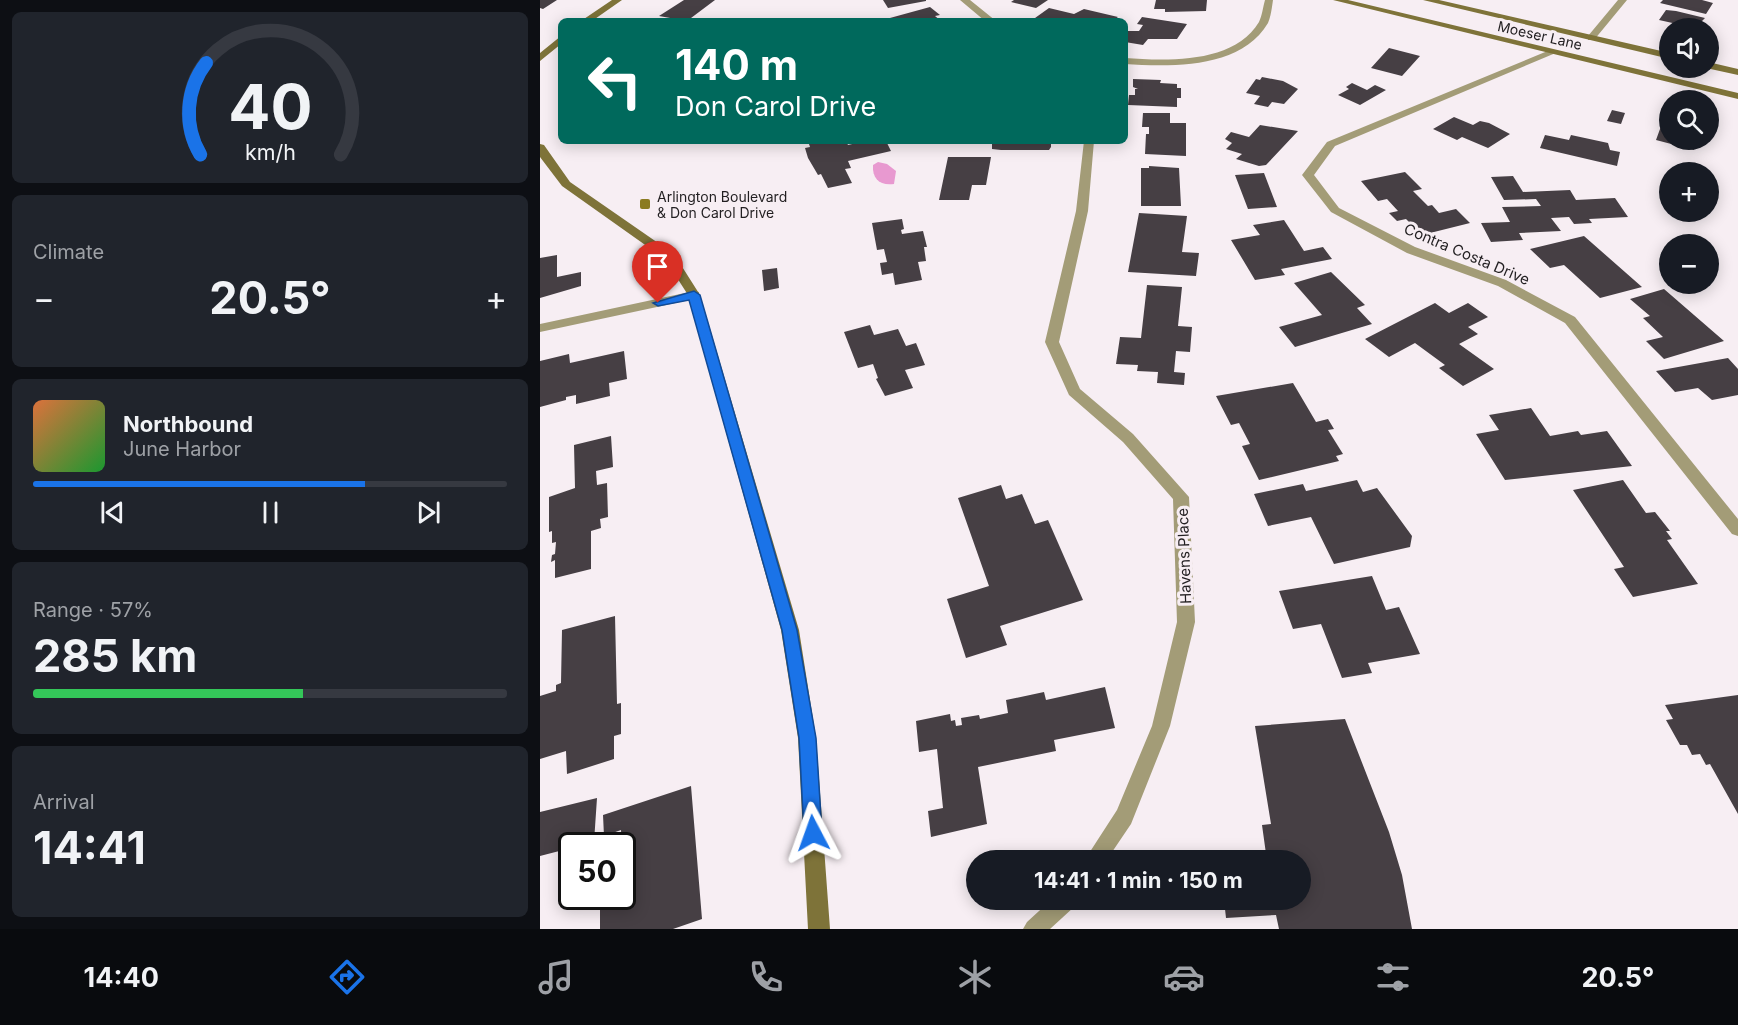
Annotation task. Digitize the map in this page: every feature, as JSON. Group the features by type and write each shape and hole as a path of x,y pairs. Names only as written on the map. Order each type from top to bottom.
{"main road":[{"path":"591,18 618,0"},
{"name":"Moeser Lane","path":"1337,0 1738,96"},
{"name":"Moeser Lane","path":"1427,0 1659,53"},
{"path":"540,58 558,42"},
{"path":"1719,68 1738,72"},
{"path":"540,147 566,184 670,257 694,295 790,630 807,738 819,929"}],"street":[{"path":"963,0 987,18"},
{"path":"1128,61 1172,63 1230,51 1256,34 1268,12 1269,0"},
{"path":"1591,38 1623,0"},
{"name":"Contra Costa Drive","path":"1553,52 1331,144 1308,175 1335,210 1411,250 1502,283 1570,320 1738,530"},
{"name":"Havens Place","path":"1089,144 1082,211 1052,342 1074,392 1128,438 1181,497 1186,622 1161,726 1124,817 1102,850"},
{"path":"540,328 694,295"},
{"path":"1034,929 1056,910"}],"shaded area":[{"path":"878,162 887,164 896,171 894,184 881,183 876,178 873,165"}],"building":[{"path":"540,0 557,0 543,9 540,8"},
{"path":"684,0 715,0 691,18 659,16"},
{"path":"883,0 926,0 926,1 888,8"},
{"path":"1014,0 1048,0 1036,8 1011,2"},
{"path":"1156,0 1207,0 1206,11 1165,12 1165,9 1154,9"},
{"path":"1663,0 1702,0 1713,3 1706,14 1660,3"},
{"path":"930,7 940,15 935,16 937,18 890,18"},
{"path":"1049,8 1074,14 1084,9 1118,17 1117,18 1035,18"},
{"path":"1666,10 1705,18 1660,18"},
{"path":"1142,17 1187,24 1177,39 1148,39 1143,45 1128,42 1128,31 1139,31 1143,25 1137,24"},
{"path":"1389,48 1420,56 1402,76 1371,68"},
{"path":"1262,77 1283,81 1298,89 1284,104 1272,102 1268,107 1254,104 1260,96 1246,93 1256,79 1260,80"},
{"path":"1133,79 1161,80 1160,83 1177,84 1177,88 1181,88 1181,98 1177,98 1177,107 1128,105 1129,95 1135,95 1135,89 1138,89 1133,87"},
{"path":"1352,83 1367,90 1375,85 1386,90 1360,105 1338,95 1349,89 1346,87"},
{"path":"1612,110 1625,113 1621,124 1607,121"},
{"path":"1143,113 1170,113 1170,123 1186,123 1186,156 1145,154 1146,134 1149,134 1149,127 1142,127"},
{"path":"1454,117 1473,125 1480,121 1489,123 1510,134 1488,148 1462,137 1457,140 1433,129"},
{"path":"1260,125 1298,131 1266,165 1259,166 1236,159 1242,154 1226,149 1232,143 1225,139 1231,132 1249,137"},
{"path":"1545,135 1569,140 1571,135 1608,143 1610,150 1620,152 1617,166 1540,148"},
{"path":"809,144 888,144 891,151 848,161 851,168 845,169 852,183 828,188 821,174 818,175 808,158 805,148 810,147"},
{"path":"992,144 1051,144 1049,150 992,149"},
{"path":"948,157 991,157 986,185 972,185 969,200 939,200"},
{"path":"1149,166 1179,168 1181,206 1141,206 1141,168 1149,168"},
{"path":"1405,172 1422,189 1413,191 1428,206 1432,205 1439,213 1456,209 1470,223 1422,235 1406,219 1397,221 1389,213 1398,211 1387,199 1378,201 1361,181"},
{"path":"1264,173 1277,207 1248,209 1235,175"},
{"path":"1513,176 1523,192 1570,190 1576,200 1615,198 1628,217 1589,219 1592,223 1574,224 1569,217 1551,218 1561,231 1519,233 1523,240 1491,242 1481,223 1510,222 1502,207 1541,206 1536,199 1504,200 1491,177"},
{"path":"1139,213 1187,216 1182,252 1199,253 1196,276 1128,272"},
{"path":"902,219 904,229 901,230 902,234 923,231 927,247 924,247 926,261 918,262 922,280 895,285 893,273 882,275 880,263 887,262 884,249 877,250 872,223"},
{"path":"1284,220 1304,251 1323,247 1332,259 1281,269 1285,275 1255,280 1231,240 1260,235 1253,225"},
{"path":"1584,236 1642,287 1600,298 1564,265 1550,268 1530,249"},
{"path":"557,255 557,277 581,272 581,286 540,298 540,258"},
{"path":"777,268 779,288 764,291 762,270"},
{"path":"1331,272 1365,305 1357,308 1372,324 1295,347 1279,327 1322,315 1294,283"},
{"path":"1147,285 1182,287 1178,326 1192,327 1190,352 1176,351 1174,372 1185,373 1184,385 1157,383 1158,372 1137,371 1138,365 1116,364 1120,337 1141,338"},
{"path":"1659,290 1659,294 1670,294 1724,341 1664,359 1646,341 1663,337 1643,318 1650,316 1630,299"},
{"path":"1435,303 1449,313 1468,303 1488,317 1468,327 1478,334 1459,344 1494,369 1463,386 1439,368 1445,365 1415,343 1389,357 1365,339"},
{"path":"870,325 874,335 898,329 906,346 916,343 925,365 905,370 913,388 885,396 876,379 878,378 873,364 858,368 844,332"},
{"path":"624,351 627,379 609,383 610,396 576,404 576,395 540,407 540,361 569,354 570,363"},
{"path":"1728,358 1738,369 1738,395 1712,400 1698,388 1675,392 1656,371"},
{"path":"1293,383 1316,422 1328,419 1334,429 1328,430 1343,454 1336,456 1339,461 1259,480 1242,446 1250,444 1239,423 1231,425 1216,396"},
{"path":"1531,408 1550,436 1578,431 1581,435 1607,431 1632,466 1505,480 1476,434 1499,430 1489,415"},
{"path":"611,436 613,467 596,471 597,485 607,483 608,517 600,519 601,528 591,531 591,569 555,578 555,560 551,562 552,555 555,554 556,542 552,543 552,531 549,532 549,497 575,488 574,445"},
{"path":"1357,480 1363,492 1377,488 1412,536 1410,547 1334,564 1311,517 1268,526 1254,494 1303,484 1306,491"},
{"path":"1623,480 1646,513 1655,512 1670,531 1666,531 1672,539 1667,540 1698,584 1633,597 1614,569 1624,567 1573,490"},
{"path":"1001,485 1006,499 1022,494 1035,524 1048,520 1083,600 1000,626 1007,645 966,658 947,599 989,586 958,498"},
{"path":"1372,576 1386,610 1399,607 1420,654 1368,663 1372,673 1342,678 1321,624 1293,629 1279,591"},
{"path":"615,616 617,704 621,703 621,734 614,736 614,759 567,774 566,751 540,759 540,696 556,691 556,685 561,683 562,630"},
{"path":"1105,687 1115,728 1054,740 1056,751 978,767 987,824 931,837 928,811 943,808 937,749 919,752 916,721 950,714 951,721 955,720 956,726 962,725 961,718 979,715 980,719 1008,713 1006,700 1044,692 1046,700"},
{"path":"1738,695 1738,814 1710,764 1706,765 1700,754 1692,755 1687,745 1680,745 1666,720 1673,719 1665,705"},
{"path":"1345,719 1389,832 1402,875 1412,929 1279,929 1276,915 1226,918 1225,910 1311,910 1311,850 1265,850 1262,825 1271,824 1255,726"},
{"path":"691,786 702,919 673,929 600,929 600,910 636,910 636,832 621,832 621,830 604,832 603,815"},
{"path":"597,798 595,832 558,832 558,851 540,856 540,812"}],"place":[{"name":"Arlington Boulevard & Don Carol Drive","path":"645,204"}],"route":[{"path":"658,303 694,295 758,513 790,630 800,683 807,738 813,833"}]}
